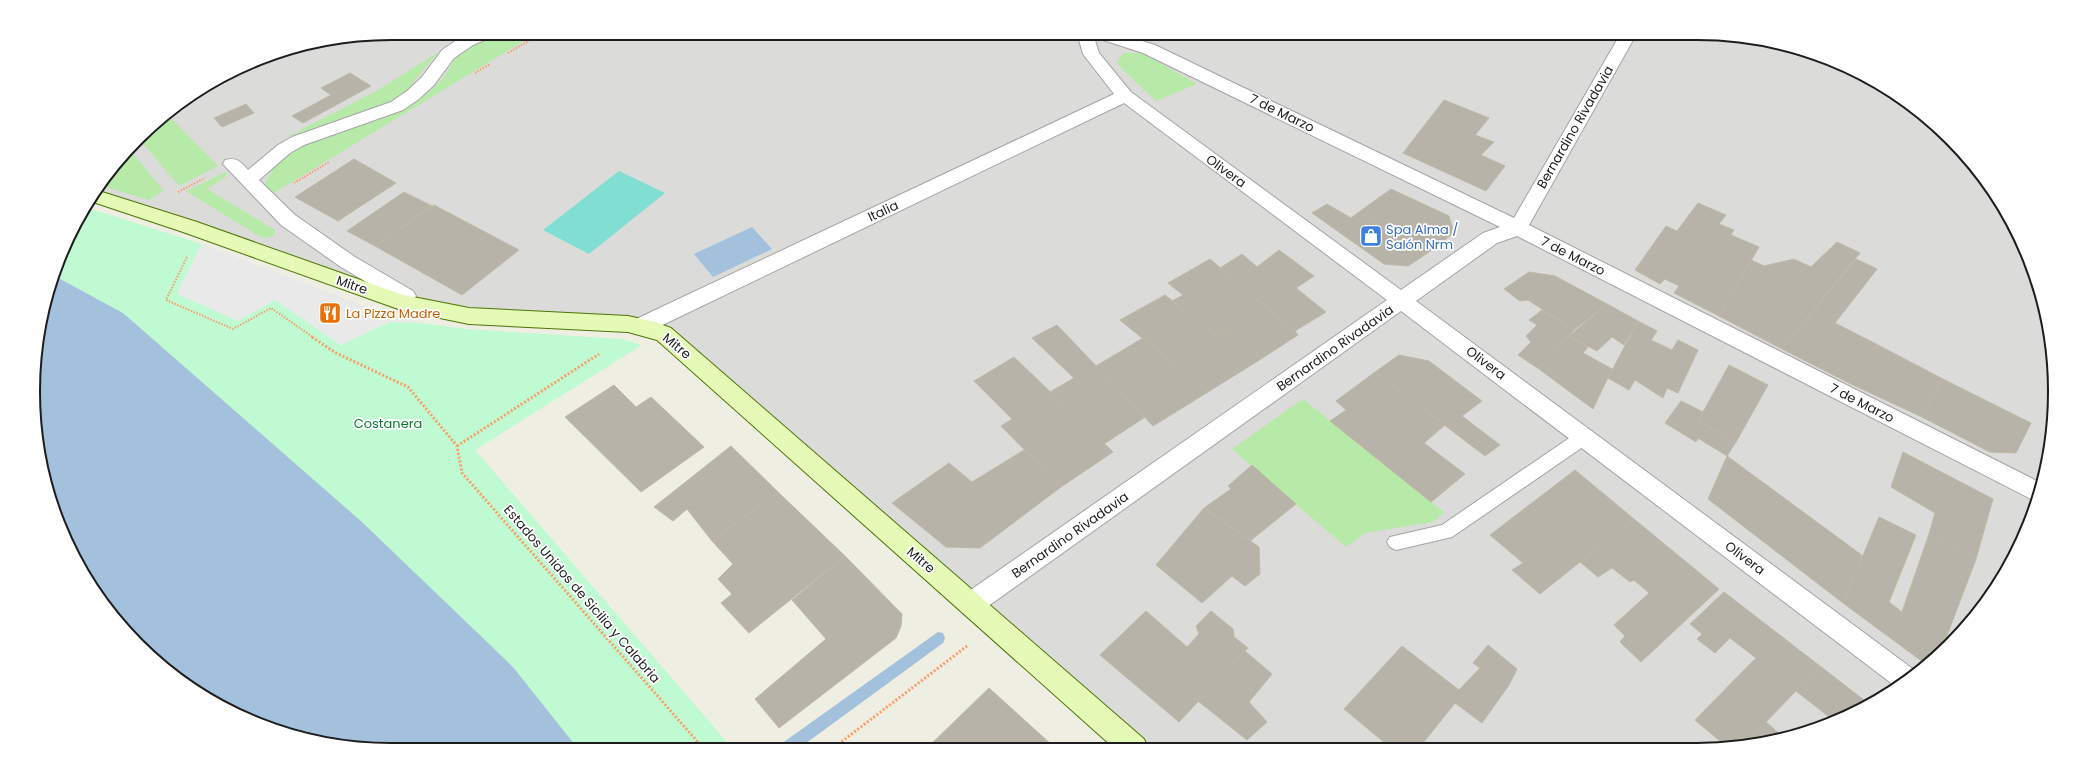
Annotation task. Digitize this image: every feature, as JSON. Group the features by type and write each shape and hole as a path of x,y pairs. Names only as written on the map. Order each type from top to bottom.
{"street":[{"path":"248,180 284,149 298,141 397,106 413,95 428,81 448,54 469,40"},
{"name":"Olivera","path":"1087,40 1090,54 1125,96 1584,436 1903,675"},
{"name":"7 de Marzo","path":"1121,40 1149,49 1518,228 2033,490"},
{"name":"Bernardino Rivadavia","path":"971,604 1490,238 1518,228 1625,40"},
{"name":"Italia","path":"641,326 1125,96"},
{"path":"232,164 288,220 348,262 406,296 401,302"},
{"name":"Mitre","path":"98,197 190,226 401,302 469,316 593,324 628,324 641,326 664,334 1128,743"}],"lane":[{"path":"1396,542 1446,532 1584,436"}],"path":[{"path":"188,255 166,300 233,329 271,308 336,353 408,387 457,446 641,326"},
{"name":"Estados Unidos de Sicilia y Calabria","path":"457,446 462,473 699,743"},
{"path":"840,743 995,625"}],"shaded area":[{"path":"392,40 1696,40 1742,43 1787,52 1852,76 1892,99 1928,127 1961,160 1989,196 2001,216 2012,236 2029,279 2036,301 2045,346 2048,392 2047,414 2041,460 2029,504 2012,547 1989,587 1961,623 1945,640 1928,656 1892,684 1852,707 1809,724 1787,731 1742,740 1696,743 1128,743 664,334 469,316 98,197 127,160 143,143 160,127 196,99 236,76 257,67 301,52 346,43"},
{"path":"619,171 665,193 589,254 543,230"},
{"path":"752,227 772,249 713,277 694,254"},
{"path":"202,244 388,315 426,323 391,322 341,345 275,300 238,321 177,294"},
{"path":"59,278 123,313 362,522 513,667 573,743 392,743 346,740 323,736 279,724 236,707 196,684 160,656 127,623 99,587 76,547 52,482 43,437 40,392 43,346 52,301"}],"green space":[{"path":"458,40 461,40 435,56 406,91 388,103 285,138 378,90"},
{"path":"485,40 525,40 272,194 265,184 275,167 289,154 306,144 324,136 400,111 419,100 447,73 455,59 467,49"},
{"path":"1123,53 1139,53 1148,56 1197,84 1156,101 1121,68 1117,62"},
{"path":"171,118 218,166 179,186 143,143"},
{"path":"133,154 164,191 148,200 106,187"},
{"path":"226,172 226,177 207,189 275,230 274,236 262,238 186,191"},
{"name":"Costanera","path":"91,209 202,244 177,294 275,300 341,345 391,322 406,321 467,329 622,339 642,345 475,450 728,743 573,743 513,667 362,522 123,313 59,278 76,236"},
{"path":"1303,399 1444,512 1433,522 1365,533 1346,547 1232,449"}],"building":[{"path":"350,73 371,86 303,123 292,116 331,95 321,88"},
{"path":"1444,100 1489,118 1475,135 1494,142 1481,155 1505,166 1486,191 1403,153"},
{"path":"246,104 254,113 222,127 214,118"},
{"path":"354,159 396,183 338,221 295,197"},
{"path":"1391,189 1449,216 1454,233 1426,254 1359,212"},
{"path":"404,192 432,206 375,246 347,231"},
{"path":"1698,203 1726,215 1719,224 1734,230 1731,235 1759,247 1719,316 1674,293 1679,286 1665,279 1660,284 1635,270 1666,226 1677,231"},
{"name":"Spa Alma / Salón Nrm","path":"1327,204 1351,218 1359,212 1426,254 1408,266 1384,264 1312,213"},
{"path":"434,205 519,250 462,295 375,246"},
{"path":"1837,242 1860,253 1782,349 1719,316 1751,260 1764,266 1794,259 1811,267"},
{"path":"1279,250 1314,276 1296,288 1326,312 1295,331 1220,268 1242,254 1257,267"},
{"path":"1210,259 1298,335 1261,359 1226,329 1216,335 1172,301 1183,295 1168,283"},
{"path":"1856,259 1877,269 1835,323 1878,345 1849,383 1782,349"},
{"path":"1529,272 1555,276 1607,304 1574,330 1528,300 1520,301 1504,289"},
{"path":"1165,295 1216,335 1226,329 1261,359 1208,392 1120,320"},
{"path":"1607,304 1638,321 1624,345 1612,337 1597,351 1569,336"},
{"path":"1542,310 1574,330 1539,369 1518,355 1531,342 1526,336 1537,325 1529,320"},
{"path":"1638,321 1657,331 1651,340 1672,350 1678,340 1698,350 1678,393 1667,388 1663,398 1635,380 1629,390 1608,378"},
{"path":"1057,325 1145,417 1104,444 1050,392 1074,378 1032,338"},
{"path":"1569,336 1588,347 1583,353 1612,369 1593,409 1539,369"},
{"path":"1143,338 1208,392 1153,426 1096,366"},
{"path":"1878,345 1943,379 1922,417 1849,383"},
{"path":"1399,355 1429,361 1482,401 1462,416 1500,445 1485,456 1375,372"},
{"path":"1014,357 1113,452 1061,487 1001,426 1012,419 974,381"},
{"path":"1729,365 1768,385 1736,442 1698,421"},
{"path":"1375,372 1445,425 1424,443 1465,474 1431,502 1330,421 1346,410 1336,401"},
{"path":"1943,379 2031,423 2016,453 1990,452 1922,417"},
{"path":"614,385 636,407 651,397 704,447 641,492 565,417"},
{"path":"1681,401 1703,412 1698,421 1736,442 1727,456 1698,438 1696,442 1665,423"},
{"path":"731,446 778,492 712,541 687,509 673,521 654,507"},
{"path":"1024,450 1061,487 980,548 946,547 892,503 949,463 972,482"},
{"path":"1903,452 1993,499 1976,559 1929,534 1935,513 1891,487"},
{"path":"1727,456 1863,556 1843,603 1708,499"},
{"path":"1252,465 1296,504 1250,541 1204,508 1231,489 1228,486"},
{"path":"1575,470 1634,519 1540,594 1512,570 1523,563 1490,535"},
{"path":"778,492 845,556 749,633 721,603 732,594 718,579 733,564 712,541"},
{"path":"1204,508 1259,547 1260,574 1245,586 1232,576 1202,603 1156,565"},
{"path":"1879,517 1916,535 1889,602 1902,612 1929,534 1976,559 1946,639 1922,661 1843,603"},
{"path":"1634,519 1719,589 1641,662 1620,642 1625,636 1614,625 1649,593 1634,580 1630,582 1612,568 1598,577 1580,562"},
{"path":"845,556 902,614 901,626 896,638 779,728 755,699 826,639 792,600"},
{"path":"1724,592 1820,666 1750,739 1721,742 1695,720 1756,658 1730,638 1715,653 1697,639 1702,634 1690,624"},
{"path":"1146,611 1187,647 1199,634 1196,626 1211,611 1233,629 1234,637 1248,648 1179,722 1100,655"},
{"path":"1488,645 1517,669 1509,685 1482,723 1455,703 1423,743 1385,743 1344,709 1402,646 1459,690 1480,668 1473,663"},
{"path":"1245,651 1272,674 1249,702 1267,722 1247,740 1198,701"},
{"path":"1820,666 1864,700 1829,717 1796,691"},
{"path":"989,688 1050,743 932,743"},
{"path":"1766,722 1779,733 1765,736 1750,739"}],"waterway":[{"path":"794,743 938,638"}],"place":[{"name":"Spa Alma / Salón Nrm","path":"1371,236"},
{"name":"La Pizza Madre","path":"330,313"}]}
